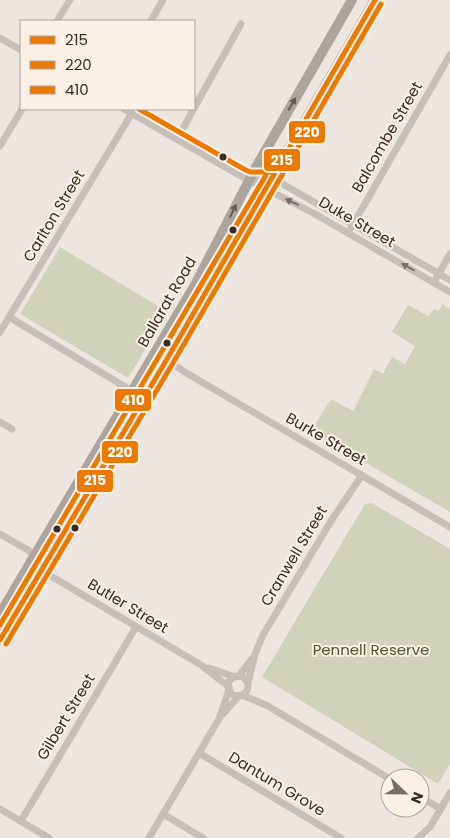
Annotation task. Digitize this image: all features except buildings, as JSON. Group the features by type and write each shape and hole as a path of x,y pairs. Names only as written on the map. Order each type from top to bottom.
{"highway":[{"name":"Ballarat Road","path":"0,640 160,371 375,0"},
{"name":"Ballarat Road","path":"0,614 218,244 249,179 349,1"}],"street":[{"path":"58,20 70,0"},
{"path":"152,20 162,0"},
{"path":"195,107 241,24"},
{"path":"0,38 20,49"},
{"name":"Balcombe Street","path":"348,232 450,55"},
{"path":"0,146 21,110"},
{"name":"Duke Street","path":"126,110 227,169 249,179 266,190 298,204 348,232 450,292"},
{"path":"177,139 193,110"},
{"name":"Carlton Street","path":"0,332 132,113"},
{"name":"Duke Street","path":"249,179 272,179 450,280"},
{"path":"434,282 450,254"},
{"path":"9,318 132,390"},
{"name":"Burke Street","path":"156,352 188,374 450,528"},
{"name":"Burke Street","path":"160,371 175,370 188,374"},
{"path":"0,422 12,429"},
{"name":"Cranwell Street","path":"237,676 255,654 274,616 331,521 362,475"},
{"name":"Butler Street","path":"0,534 28,550 51,576 201,665 229,688"},
{"name":"Gilbert Street","path":"21,822 136,627"},
{"name":"Cranwell Street","path":"248,685 255,654"},
{"name":"Butler Street","path":"201,665 237,676"},
{"path":"149,838 218,719 230,681 237,676 245,678 248,685 268,706"},
{"path":"218,719 241,696 248,685"},
{"path":"229,688 233,695 268,706 380,773"},
{"name":"Dantum Grove","path":"198,753 341,838"},
{"path":"418,838 427,832 450,793"},
{"path":"430,802 441,809"},
{"path":"0,809 49,838"},
{"path":"163,814 203,838"}],"green space":[{"path":"60,247 168,312 128,378 20,314"},
{"path":"442,304 450,309 450,512 311,431 331,399 353,411 374,369 383,374 392,357 405,364 415,346 392,332 408,305 428,316 434,309 439,311"},
{"name":"Pennell Reserve","path":"372,503 450,549 450,764 438,784 430,779 430,768 412,768 262,677 365,504"}],"transit line":[{"name":"215","path":"0,640 167,359 375,0"},
{"name":"220","path":"6,644 173,363 381,4"},
{"name":"410","path":"141,110 250,172 272,172"},
{"name":"410","path":"0,625 266,175"}]}
